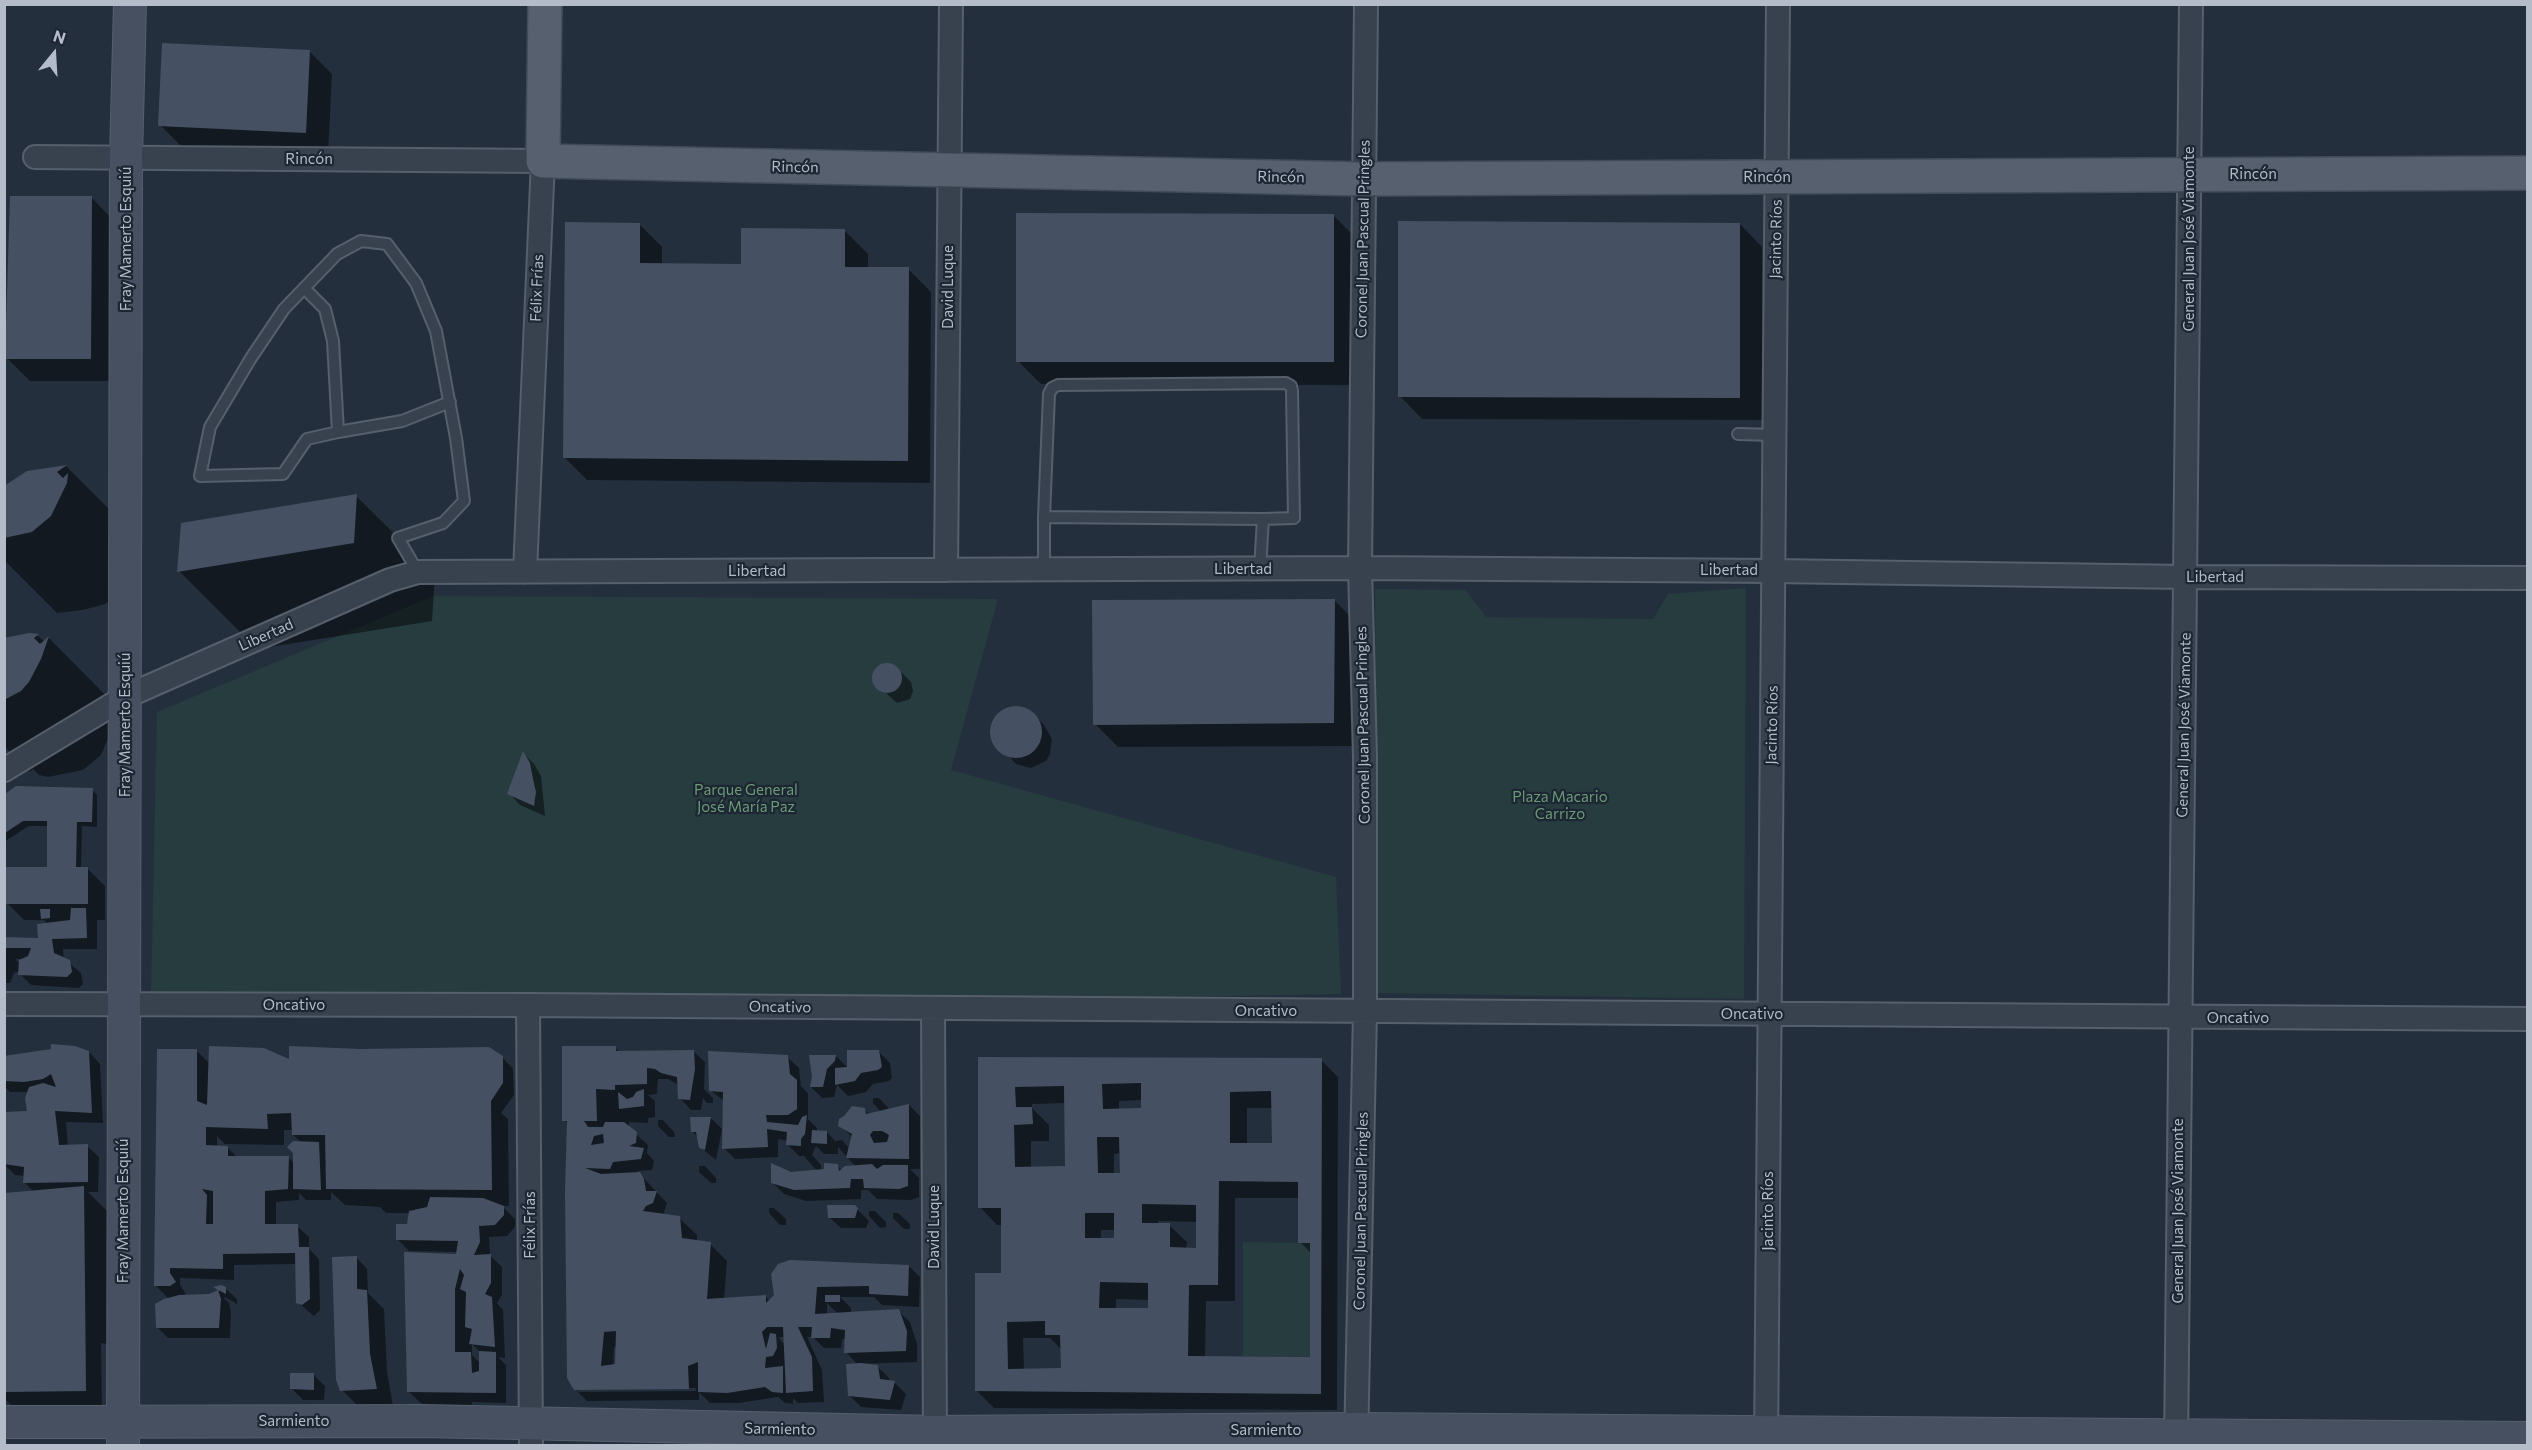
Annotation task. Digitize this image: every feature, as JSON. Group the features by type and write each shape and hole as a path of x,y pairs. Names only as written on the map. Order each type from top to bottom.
{"main road":[{"name":"Fray Mamerto Esquiú","path":"123,1433 126,158 130,4"},
{"name":"Félix Frías","path":"543,161 545,4"},
{"name":"Rincón","path":"543,161 1364,179 2528,173"},
{"name":"Sarmiento","path":"4,1422 123,1433 935,1439 1356,1437 2176,1441 2528,1438"}],"street":[{"name":"David Luque","path":"946,570 951,4"},
{"name":"Coronel Juan Pascual Pringles","path":"1356,1437 1365,1011 1365,758 1360,568 1366,4"},
{"name":"Jacinto Ríos","path":"1766,1439 1778,4"},
{"name":"General Juan José Viamonte","path":"2176,1441 2191,4"},
{"name":"Rincón","path":"35,158 543,161"},
{"name":"Félix Frías","path":"525,572 543,161"},
{"name":"Libertad","path":"4,770 125,697 390,580 418,573 1360,568 2186,577 2528,578"},
{"name":"Oncativo","path":"4,1004 528,1005 2528,1019"},
{"name":"Félix Frías","path":"528,1005 531,1435"},
{"name":"David Luque","path":"933,1009 935,1439"}],"lane":[{"path":"418,573 398,538 443,523 464,501 450,402 436,331 416,283 387,244 361,241 345,249 284,309 251,358 210,427 200,476 283,474 307,439 402,421 450,402"},
{"path":"304,288 325,309 333,341 338,432"},
{"path":"1044,517 1294,518 1291,386 1286,383 1058,385 1052,388 1049,394 1044,517 1044,569"},
{"path":"1738,434 1774,435"},
{"path":"1260,569 1263,519"}],"green space":[{"name":"Plaza Macario Carrizo","path":"1746,588 1744,999 1376,993 1375,589 1466,590 1486,617 1653,619 1668,594"},
{"name":"Parque General José María Paz","path":"433,596 998,599 951,770 1336,877 1341,994 951,1001 151,993 157,712"},
{"path":"1243,1242 1310,1243 1310,1357 1243,1356"}],"building":[{"path":"162,43 310,50 306,133 158,126"},
{"path":"10,196 92,196 91,359 5,359"},
{"path":"1016,213 1334,214 1334,362 1016,362"},
{"path":"1398,221 1740,223 1740,398 1398,397"},
{"path":"565,222 640,223 640,263 741,264 741,228 845,229 845,267 909,267 908,461 563,458"},
{"path":"67,465 57,472 63,478 68,473 67,483 51,516 32,532 4,538 4,486 27,471"},
{"path":"357,494 354,543 177,572 181,523"},
{"path":"1335,599 1334,723 1093,725 1092,600"},
{"path":"29,633 39,634 34,638 40,644 49,636 41,659 29,682 21,691 4,700 4,638"},
{"path":"887,663 898,667 902,678 898,689 887,693 876,689 872,678 876,667"},
{"path":"1016,706 1026,708 1034,714 1040,722 1042,732 1040,742 1034,750 1026,756 1016,758 1006,756 998,750 992,742 990,732 992,722 998,714 1006,708"},
{"path":"523,751 530,763 536,792 534,806 507,794"},
{"path":"16,786 93,788 92,822 77,822 76,867 88,867 88,904 6,904 6,867 47,867 47,821 23,821 5,833 5,794"},
{"path":"71,908 86,908 87,938 52,939 54,953 70,960 72,972 67,977 18,975 19,960 28,956 31,948 4,948 4,937 38,938 37,924 70,920"},
{"path":"40,909 50,909 50,918 41,919"},
{"path":"51,1044 75,1046 89,1051 92,1113 55,1111 59,1145 88,1144 88,1182 23,1183 24,1167 4,1164 4,1112 27,1111 25,1098 29,1087 43,1083 56,1087 51,1074 43,1079 24,1082 4,1081 4,1056 51,1049"},
{"path":"209,1046 264,1048 289,1059 289,1046 360,1049 489,1047 503,1056 503,1083 491,1101 492,1190 326,1189 325,1135 292,1135 291,1113 267,1114 268,1129 206,1127 206,1145 228,1146 228,1156 289,1156 288,1189 265,1191 265,1224 298,1224 299,1247 309,1247 310,1299 302,1305 296,1303 295,1253 223,1254 223,1269 170,1268 170,1273 176,1282 170,1286 154,1286 157,1049 197,1049 197,1101 207,1105","holes":["202,1189 213,1191 213,1224 206,1224 207,1195"]},
{"path":"562,1046 616,1046 616,1051 694,1050 695,1069 690,1100 678,1099 677,1077 647,1068 647,1084 615,1085 615,1090 596,1089 597,1121 584,1121 588,1127 603,1127 605,1122 624,1122 637,1132 636,1143 629,1146 644,1148 641,1159 613,1162 610,1169 585,1168 601,1174 640,1172 646,1191 657,1191 653,1203 646,1206 643,1211 680,1216 682,1238 711,1242 707,1299 766,1295 766,1303 774,1295 771,1274 778,1264 790,1260 909,1265 908,1296 869,1294 869,1286 817,1287 815,1314 899,1309 907,1331 906,1351 844,1353 845,1330 831,1328 830,1338 811,1338 812,1327 798,1327 812,1357 813,1391 786,1393 783,1327 767,1327 762,1332 766,1349 770,1333 776,1334 777,1348 773,1356 766,1357 765,1368 783,1366 783,1393 772,1392 765,1387 727,1393 698,1392 698,1362 688,1366 689,1389 574,1390 567,1378 565,1191 567,1121 562,1121","holes":["603,1134 604,1143 591,1145 594,1136","616,1331 615,1364 601,1366 604,1332"]},
{"path":"847,1050 879,1050 882,1067 861,1073 855,1081 835,1085 835,1068 847,1067"},
{"path":"708,1051 788,1055 790,1074 797,1080 797,1109 788,1115 766,1115 767,1122 798,1125 802,1117 807,1115 801,1146 786,1145 787,1132 767,1129 768,1147 722,1149 723,1092 709,1091"},
{"path":"809,1055 836,1055 835,1061 827,1069 823,1087 810,1087 812,1077"},
{"path":"978,1057 1322,1058 1321,1394 975,1391 975,1273 1001,1273 1001,1208 978,1208","holes":["1141,1083 1141,1108 1103,1109 1102,1084","1064,1086 1065,1166 1015,1167 1014,1125 1033,1124 1032,1107 1016,1107 1015,1087","1271,1091 1272,1143 1230,1143 1230,1092","1097,1137 1119,1137 1120,1173 1098,1173","1219,1181 1298,1182 1298,1243 1310,1243 1310,1357 1188,1356 1189,1285 1218,1285","1142,1204 1196,1205 1196,1248 1170,1247 1170,1223 1142,1223","1085,1213 1114,1213 1114,1238 1085,1238","1100,1282 1148,1283 1148,1308 1099,1308","1045,1321 1045,1335 1060,1335 1061,1368 1008,1369 1007,1322"]},
{"path":"644,1089 644,1106 619,1109 618,1092 627,1099"},
{"path":"909,1104 909,1159 846,1158 852,1134 838,1126 839,1119 852,1106 865,1108 866,1114","holes":["873,1131 882,1131 889,1135 887,1142 874,1143 870,1135"]},
{"path":"690,1117 711,1117 705,1150 699,1148 696,1132 691,1132"},
{"path":"812,1130 827,1131 827,1144 811,1143"},
{"path":"293,1141 319,1142 321,1190 293,1189 293,1153 287,1147"},
{"path":"771,1163 791,1172 824,1169 824,1163 838,1164 839,1171 845,1166 872,1164 877,1169 883,1165 908,1165 908,1186 899,1189 864,1188 863,1179 851,1179 850,1188 794,1190 771,1183"},
{"path":"84,1186 86,1391 5,1392 5,1193"},
{"path":"430,1197 483,1198 504,1206 504,1215 495,1225 479,1226 480,1242 474,1255 491,1254 491,1283 485,1294 492,1297 495,1347 469,1344 472,1329 465,1327 466,1292 460,1289 464,1275 460,1269 455,1289 455,1352 471,1352 472,1373 479,1371 479,1351 496,1352 496,1393 407,1392 404,1252 456,1254 458,1241 396,1240 396,1224 407,1224 409,1211 427,1207"},
{"path":"827,1205 855,1205 858,1208 855,1218 828,1218"},
{"path":"357,1256 357,1289 367,1290 370,1354 377,1389 340,1391 336,1380 332,1257"},
{"path":"221,1285 226,1287 226,1294 213,1287"},
{"path":"218,1290 221,1299 219,1328 156,1328 155,1304 179,1295 209,1294"},
{"path":"825,1295 840,1295 840,1302 825,1302"},
{"path":"846,1364 878,1365 880,1379 895,1381 890,1400 848,1396"},
{"path":"290,1373 314,1373 314,1390 290,1389"}]}
